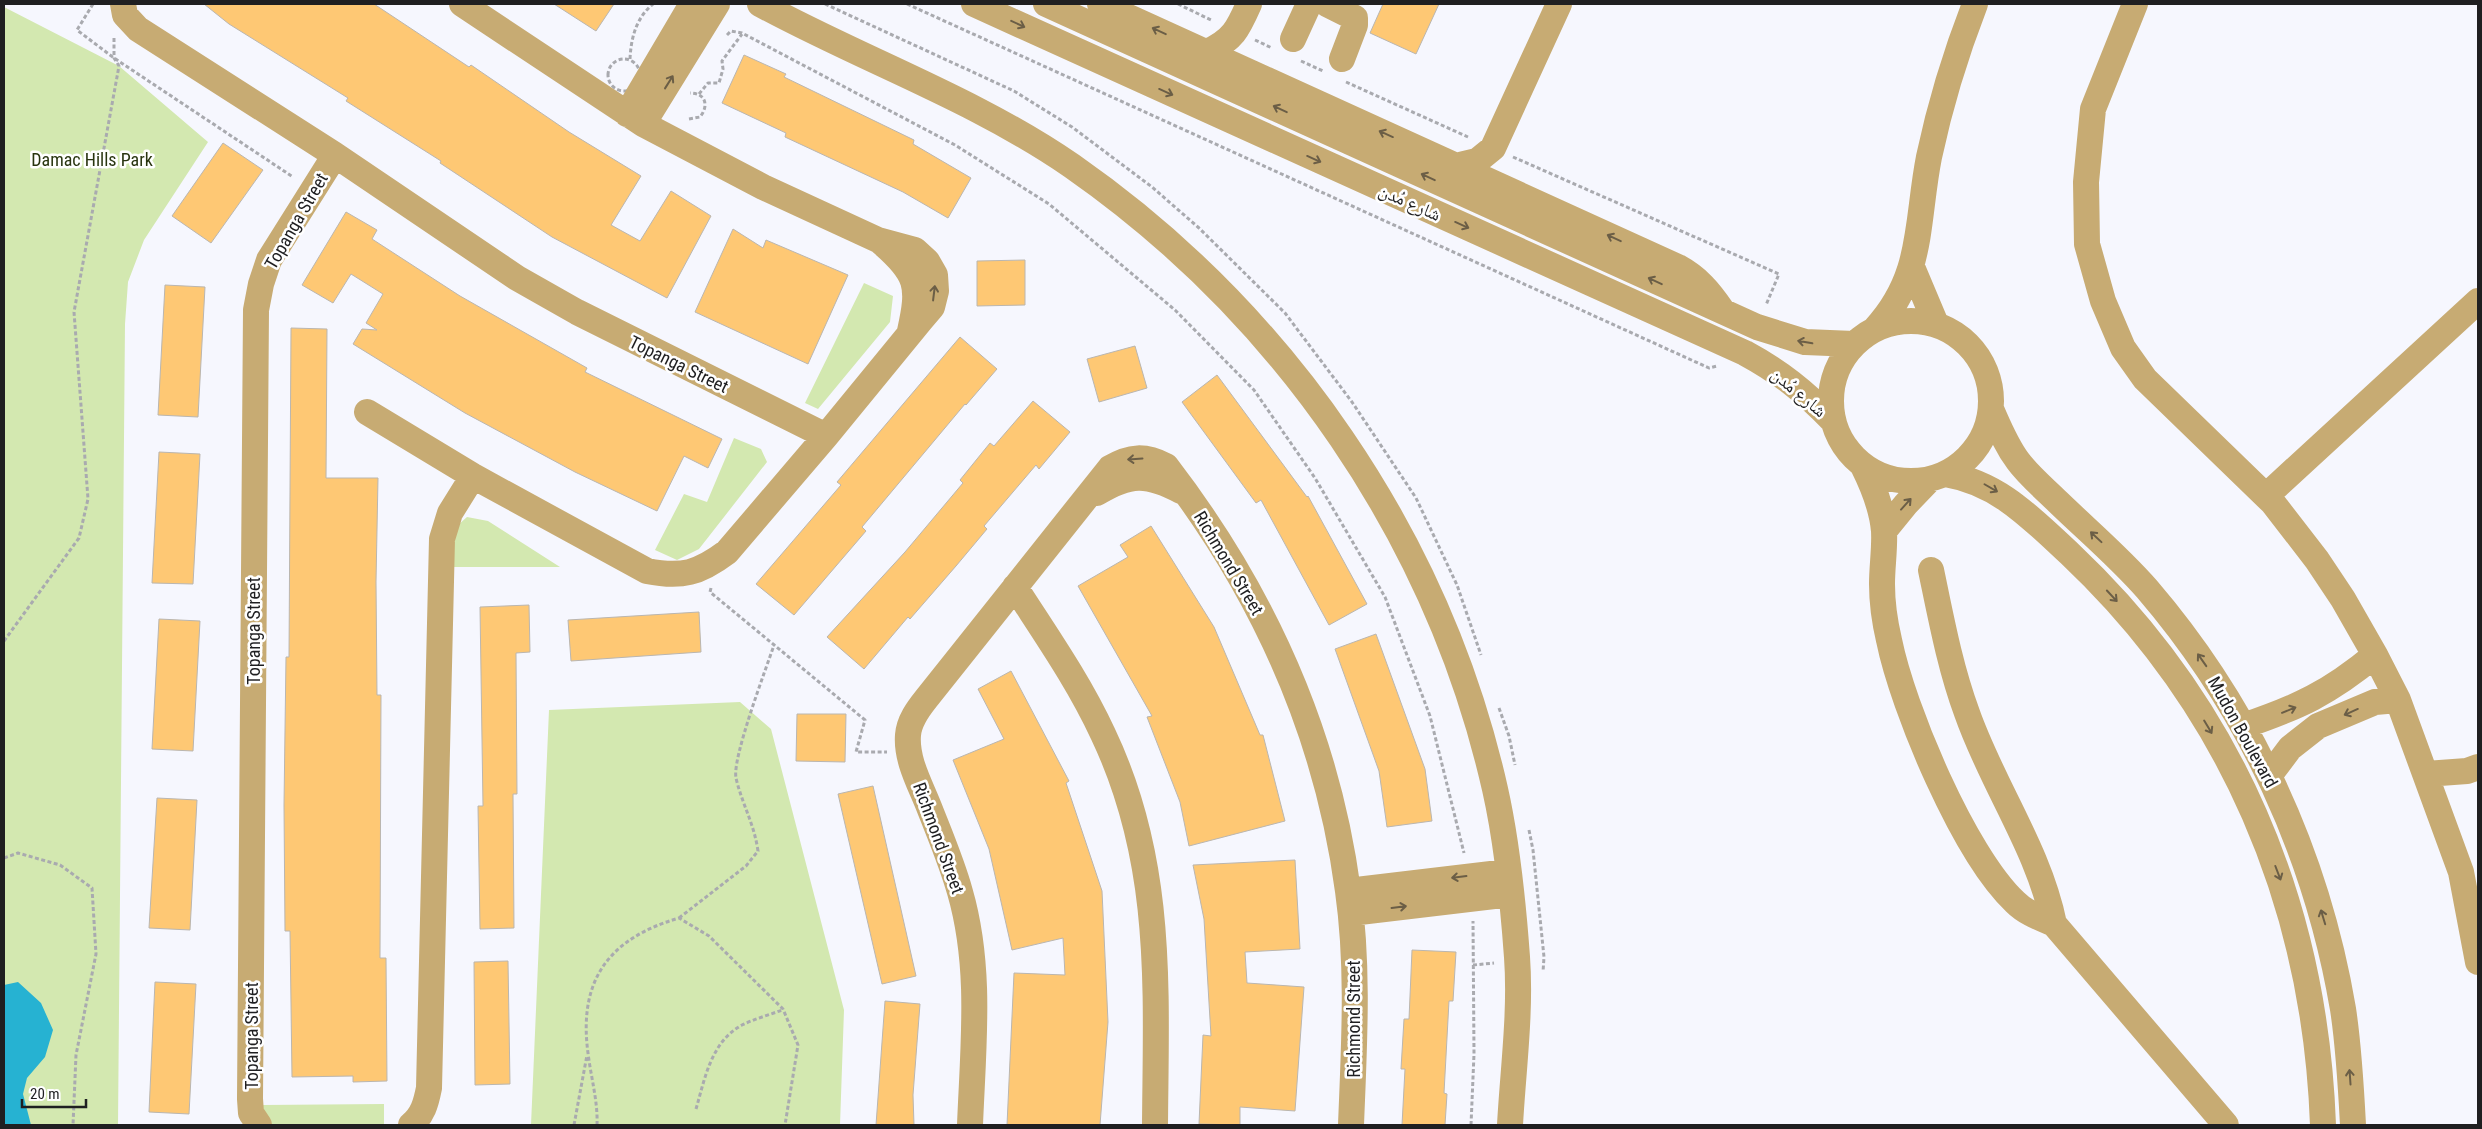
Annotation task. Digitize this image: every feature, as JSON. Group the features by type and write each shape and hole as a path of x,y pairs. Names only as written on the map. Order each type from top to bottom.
{"street":[{"name":"Topanga Street","path":"123,4 125,15 130,23 335,155 517,278 568,307 826,436"},
{"name":"Topanga Street","path":"139,4 143,18 156,40"},
{"path":"367,412 473,476 647,571 668,575 690,573 710,565 727,552 826,436 910,333 916,292 913,278 906,265 878,240 763,187 635,119 462,4"},
{"path":"635,119 692,4"},
{"path":"635,119 717,4"},
{"path":"760,4 803,27 920,80 997,120 1071,166 1140,218 1205,276 1265,339 1319,405 1367,476 1409,550 1444,628 1473,709 1496,792 1518,961 1510,1125"},
{"name":"شارع مُدن","path":"974,4 1745,353 1777,370 1806,393 1832,420"},
{"name":"شارع مُدن","path":"1046,4 1724,312 1782,336 1805,342 1854,344"},
{"path":"1100,4 1692,275 1705,285 1724,312"},
{"path":"1207,52 1223,44 1236,32 1249,4"},
{"path":"1293,39 1309,4"},
{"path":"1327,4 1355,18 1355,25 1342,59"},
{"path":"1456,166 1477,161 1486,156 1500,136 1559,4"},
{"path":"1975,4 1958,50 1929,157 1912,267 1898,300 1875,329 1854,344 1838,366 1831,392 1832,420 1844,445 1863,466 1877,497 1884,531 1882,586 1889,641 1924,745 1966,832 1993,878 2015,902 2034,916 2054,924"},
{"path":"2136,4 2093,109 2086,182 2087,244 2103,301 2123,348 2145,379 2266,496 2317,560 2343,599 2375,655 2398,700 2461,872 2478,962"},
{"path":"1236,32 1237,51 1243,69"},
{"path":"1500,136 1498,150 1500,172 1511,191"},
{"name":"Topanga Street","path":"260,1125 251,1113 250,1099 256,310 261,284 270,260 335,155"},
{"path":"1912,267 1936,324"},
{"path":"2266,496 2478,301"},
{"path":"1875,329 1905,320 1936,324 1960,336 1979,357 1990,382 1991,409 1983,436 1973,451 1967,458 1937,477 1884,531"},
{"name":"Mudon Boulevard","path":"1991,409 2001,433 2019,463 2146,588 2204,663 2243,726 2269,776 2304,860 2325,925 2343,1012 2352,1125"},
{"name":"Richmond Street","path":"970,1125 975,1003 971,947 960,893 943,840 908,752 908,733 914,714 1110,468 1122,460 1137,457 1152,459 1166,466 1235,565 1276,641 1309,722 1333,805 1349,902 1356,1018 1351,1125"},
{"path":"1863,466 1884,477 1907,481 1937,477"},
{"path":"411,1125 418,1119 426,1105 429,1088 442,538 450,513 473,476"},
{"name":"Mudon Boulevard","path":"1937,477 1982,483 1998,492 2056,540 2130,615 2163,657 2228,760 2258,822 2276,868 2302,953 2315,1021 2323,1125"},
{"path":"1930,570 1946,642 1967,713 1996,783 2040,873 2054,924 2226,1125"},
{"path":"1015,588 1076,680 1104,735 1127,792 1143,851 1153,912 1156,974 1154,1125"},
{"path":"2243,726 2291,710 2316,698 2341,683 2375,655"},
{"path":"2269,776 2290,748 2318,726 2375,702 2398,700"},
{"path":"2426,774 2467,772 2478,767"},
{"path":"1349,902 1509,883"}],"path":[{"path":"93,4 77,30 114,58 313,190"},
{"path":"630,59 631,41 638,23 654,4"},
{"path":"825,4 1014,91 1072,127 1152,187 1199,228 1286,313 1352,402 1416,498 1457,585 1483,660"},
{"path":"699,94 708,83 719,83 723,70 722,61 742,33 955,145 1049,204 1175,310 1254,390 1315,478 1385,598 1430,716 1471,887 1474,1054 1471,1125"},
{"path":"4,641 79,538 88,500 74,312 119,66"},
{"path":"683,117 692,120 700,118 706,110 705,101 699,94 690,93 685,95"},
{"path":"712,583 710,592 865,720 856,752 908,752"},
{"path":"597,1125 597,1108 588,1051 587,1009 597,972 626,940 656,925 679,918 746,866 758,851 754,828 736,776 744,733 774,645"},
{"path":"1499,707 1509,736 1517,774"},
{"path":"1527,822 1534,860 1544,957 1543,975"},
{"path":"4,858 18,853 60,865 92,888 96,954 76,1055 73,1125"},
{"path":"679,918 709,936 783,1009 798,1045 784,1125"},
{"path":"696,1109 706,1072 719,1043 741,1026 783,1009"},
{"path":"574,1125 588,1051"}],"green space":[{"name":"Damac Hills Park","path":"4,7 119,66 208,142 144,240 128,282 125,324 118,1125 4,1125"},
{"path":"864,283 893,296 890,322 818,409 805,403"},
{"path":"734,438 761,449 767,462 699,549 677,560 655,550 684,494 707,502"},
{"path":"467,517 488,521 560,567 444,567 449,533"},
{"path":"740,702 771,729 844,1010 840,1125 531,1125 549,710"},
{"path":"384,1104 384,1125 263,1125 262,1105"}],"water":[{"path":"18,982 41,1003 53,1030 45,1057 27,1078 23,1094 31,1125 4,1125 4,985"}],"building":[{"path":"204,4 374,4 469,67 471,65 569,132 641,176 611,225 640,241 671,191 711,216 667,298 552,237 440,163 441,161 346,101 348,98 229,24"},
{"path":"554,4 614,4 596,31"},
{"path":"1383,4 1439,4 1416,54 1370,33"},
{"path":"744,55 786,74 784,77 914,140 913,144 971,178 948,218 903,192 785,137 786,133 722,103"},
{"path":"223,143 263,170 211,243 172,216"},
{"path":"346,212 377,230 372,239 460,296 587,368 585,372 722,439 708,468 684,456 657,511 575,472 465,413 353,344 362,329 377,330 366,323 383,294 351,274 333,303 302,285"},
{"path":"733,229 763,248 766,240 848,275 808,364 695,312"},
{"path":"1025,260 1025,305 977,306 977,261"},
{"path":"165,285 205,287 198,417 158,415"},
{"path":"291,328 327,329 326,478 378,478 376,582 377,695 381,695 380,958 386,958 387,1081 353,1082 353,1076 292,1077 290,931 285,931 284,805 286,657 289,657"},
{"path":"960,337 997,369 965,404 862,527 866,531 794,615 756,584 841,485 837,482"},
{"path":"1135,346 1147,388 1099,402 1087,359"},
{"path":"1217,375 1308,496 1367,604 1329,625 1261,500 1256,503 1182,402"},
{"path":"1033,401 1070,432 1039,469 1036,465 984,526 987,529 956,566 910,619 908,617 864,669 827,637 905,552 963,483 960,480 990,443 994,446"},
{"path":"159,452 200,454 193,584 152,583"},
{"path":"1151,526 1214,627 1260,735 1263,735 1285,821 1189,846 1180,802 1147,717 1152,716 1078,586 1128,557 1120,545"},
{"path":"529,605 530,652 516,653 517,794 513,794 514,928 480,929 478,806 483,806 480,607"},
{"path":"699,612 701,652 571,661 568,620"},
{"path":"159,619 200,621 193,751 152,749"},
{"path":"1376,634 1425,769 1432,821 1387,827 1379,771 1335,649"},
{"path":"1011,671 1069,781 1066,783 1102,891 1108,1022 1100,1125 1007,1125 1014,973 1065,975 1063,938 1012,950 989,849 953,760 1004,739 978,689"},
{"path":"797,714 846,714 845,762 796,761"},
{"path":"873,786 916,976 882,984 838,794"},
{"path":"157,798 197,800 190,930 149,928"},
{"path":"1295,860 1300,949 1245,952 1247,983 1304,987 1295,1111 1240,1107 1240,1125 1199,1124 1203,1035 1211,1036 1204,919 1193,865"},
{"path":"1412,950 1456,952 1453,1001 1449,1001 1444,1093 1447,1094 1445,1125 1402,1125 1405,1069 1401,1069 1404,1019 1409,1019"},
{"path":"508,961 510,1084 475,1085 474,962"},
{"path":"155,982 196,984 189,1114 149,1112"},
{"path":"885,1001 920,1004 913,1095 914,1125 876,1125"}]}
